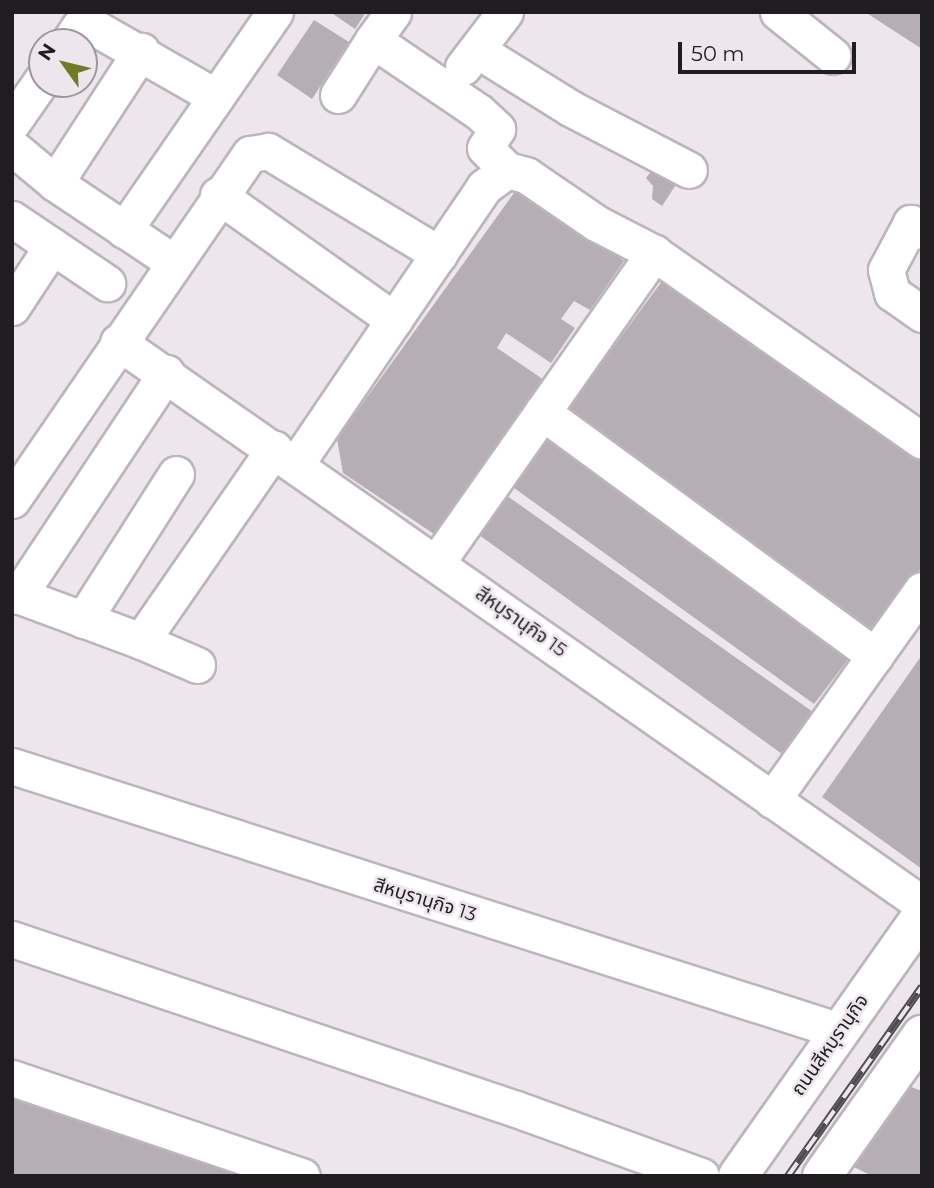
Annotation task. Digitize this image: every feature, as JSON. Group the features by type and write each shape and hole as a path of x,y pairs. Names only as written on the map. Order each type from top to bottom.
{"main road":[{"name":"ถนนสีหบุรานุกิจ","path":"738,1176 922,915"},
{"path":"822,1176 911,1070 922,1035"}],"street":[{"path":"124,230 275,12"},
{"path":"338,95 393,12"},
{"path":"445,89 505,12"},
{"path":"778,12 833,56"},
{"path":"78,28 90,25 96,28"},
{"path":"98,29 141,51 216,97"},
{"path":"373,40 445,89 497,129 485,148 507,170 526,175 581,214 654,253 922,440"},
{"path":"477,50 570,108 689,170"},
{"path":"55,183 141,51"},
{"path":"12,123 29,98"},
{"path":"12,147 55,183 173,262"},
{"path":"12,500 219,195 250,154 268,151 439,254"},
{"path":"141,641 394,320 484,187 507,170"},
{"path":"219,195 394,320"},
{"path":"12,219 107,283"},
{"path":"918,222 886,270 886,282 892,293 922,314"},
{"path":"12,307 52,246"},
{"path":"437,562 654,253"},
{"name":"สีหบุรานุกิจ 15","path":"118,342 437,562 922,904"},
{"path":"166,373 15,595 141,641 197,665"},
{"path":"542,412 875,656"},
{"path":"83,620 176,474"},
{"path":"772,800 922,590"},
{"name":"สีหบุรานุกิจ 13","path":"12,766 840,1031"},
{"path":"12,939 516,1109 701,1176"},
{"path":"12,1078 302,1176"}],"building":[{"path":"330,12 366,12 355,29"},
{"path":"865,12 922,12 922,49"},
{"path":"314,20 349,42 312,99 277,75"},
{"path":"659,161 681,177 662,206 652,199 653,186 646,178"},
{"path":"519,186 624,261 590,310 574,301 561,319 575,328 551,363 506,333 497,348 547,382 437,536 343,473 337,439"},
{"path":"668,273 922,457 922,567 874,632 567,410"},
{"path":"544,436 853,653 814,704 510,485"},
{"path":"503,493 813,712 782,754 475,532"},
{"path":"922,655 922,869 822,797"},
{"path":"908,1086 922,1091 922,1176 872,1176 852,1166"},
{"path":"12,1092 261,1176 12,1176"}],"railway":[{"path":"788,1176 922,987"}]}
